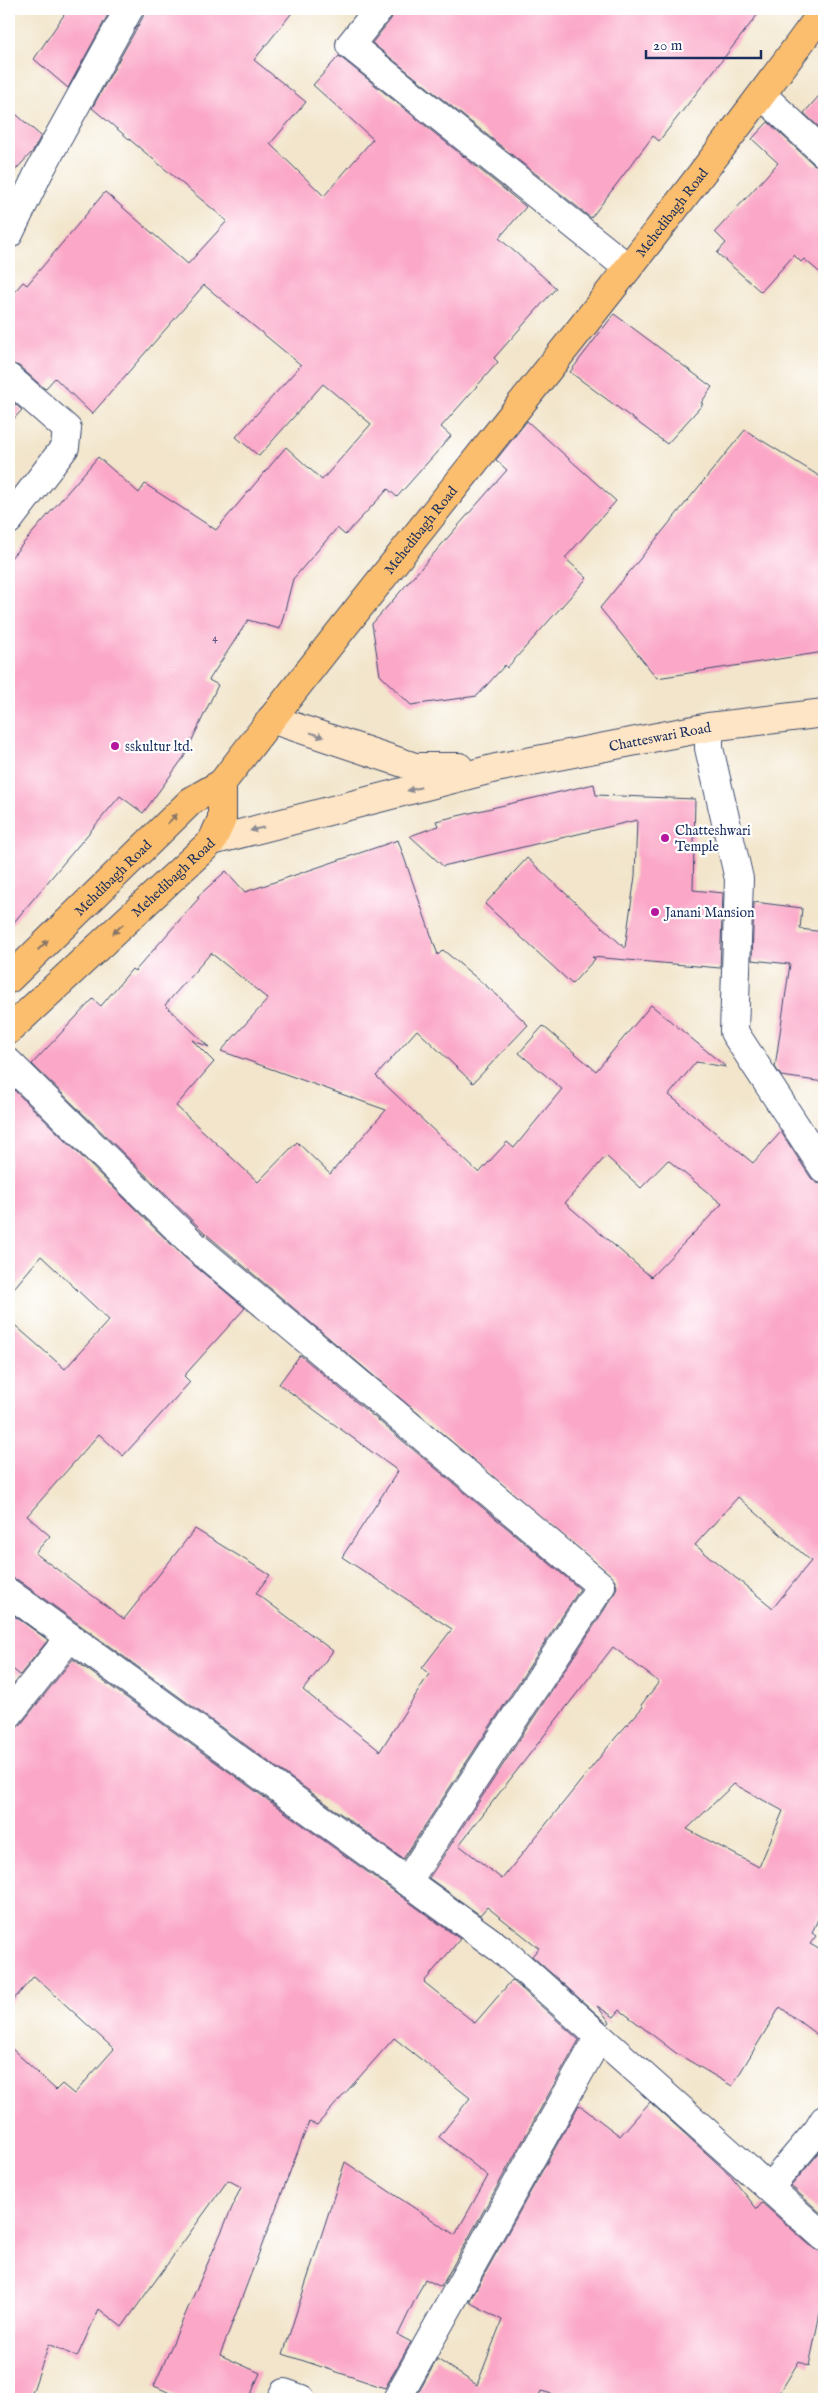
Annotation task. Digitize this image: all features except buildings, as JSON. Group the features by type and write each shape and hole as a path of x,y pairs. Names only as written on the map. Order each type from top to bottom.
{"main road":[{"name":"Mehedibagh Road","path":"9,1030 212,841 222,819 222,783 762,96 824,10"},
{"name":"Chatteswari Road","path":"212,841 496,768 709,727 824,713"},
{"name":"Chatteswari Road","path":"271,719 415,767 496,768"},
{"name":"Mehdibagh Road","path":"9,979 191,801 222,783"}],"street":[{"path":"9,234 39,172 129,9"},
{"path":"379,9 350,45 628,268"},
{"path":"762,96 824,153"},
{"path":"9,378 54,415 67,429 64,447 9,520"},
{"path":"709,727 709,748 739,879 734,1032 824,1169"},
{"path":"9,1063 195,1246 601,1586 407,1882"},
{"path":"9,1593 502,1950 824,2237"},
{"path":"9,1714 70,1637"},
{"path":"397,2399 599,2036"},
{"path":"769,2188 818,2130 824,2120"},
{"path":"281,2399 284,2393 301,2399"}],"place":[{"name":"sskultur ltd.","path":"115,746"},
{"name":"Chatteshwari Temple","path":"665,838"},
{"name":"Janani Mansion","path":"655,912"}]}
